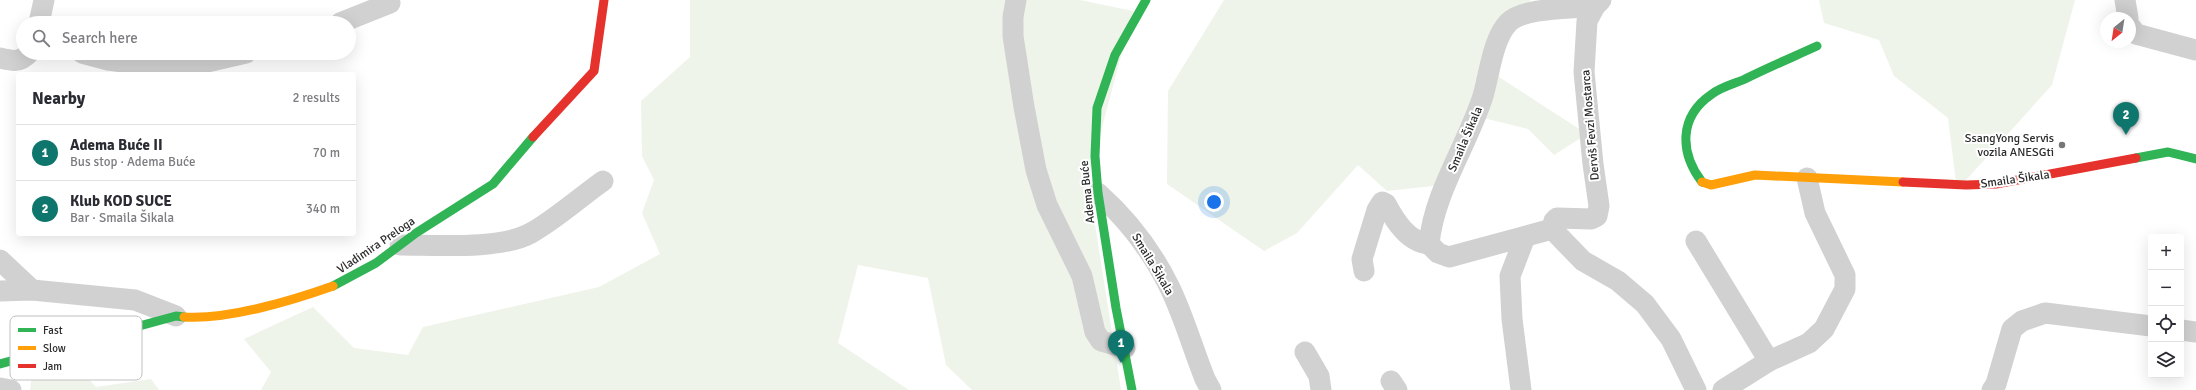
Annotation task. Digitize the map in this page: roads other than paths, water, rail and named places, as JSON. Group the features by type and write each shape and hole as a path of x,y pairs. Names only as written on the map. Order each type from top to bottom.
{"street":[{"path":"41,16 44,0"},
{"name":"Vladimira Preloga","path":"142,325 176,316 203,318 305,296 340,284 376,263 400,245 493,184 554,113 594,71 598,53 604,0"},
{"path":"1016,0 1013,17 1013,36 1036,170 1047,204 1082,276 1095,332 1102,341 1125,348"},
{"name":"Adema Buće","path":"1132,390 1116,308 1098,193 1095,156 1097,108 1115,55 1146,0"},
{"path":"2125,0 2127,12"},
{"path":"356,16 390,2"},
{"name":"Smaila Šikala","path":"1429,244 1430,231 1442,194 1482,97 1500,34 1509,22 1523,14 1598,3"},
{"name":"Derviš Fevzi Mostarca","path":"1552,229 1554,221 1557,218 1591,219 1597,216 1599,206 1593,164 1584,72 1588,21 1598,3"},
{"path":"2136,34 2196,50"},
{"name":"Smaila Šikala","path":"1817,46 1710,95 1691,117 1685,130 1684,144 1697,177 1702,184 1711,185 1755,176 1966,185 1996,184 2168,152 2196,159"},
{"path":"0,58 13,61 21,60"},
{"path":"108,60 178,69 216,60"},
{"path":"1723,390 1769,361 1809,343 1824,329 1845,289 1845,275 1814,213 1807,178"},
{"path":"400,245 502,242 530,234 603,181"},
{"name":"Smaila Šikala","path":"1098,193 1119,212 1145,248 1170,287 1205,379 1211,390"},
{"path":"1364,271 1362,259 1377,210 1382,202 1386,204 1402,229 1415,241 1429,244 1438,253 1449,257 1552,229 1583,261 1618,281 1645,304 1671,339 1696,390"},
{"path":"1521,390 1512,319 1510,276 1525,237"},
{"path":"1696,241 1769,361"},
{"path":"0,260 32,290"},
{"path":"0,291 32,290 135,300 176,316"},
{"path":"1992,390 1996,384 2012,330 2022,321 2045,313 2148,326"},
{"path":"2184,330 2196,332"},
{"path":"1305,352 1319,376 1321,390"},
{"name":"Vladimira Preloga","path":"0,364 10,361"},
{"path":"0,388 11,390"}],"place":[{"name":"Klub KOD SUCE","path":"2126,135"},
{"name":"SsangYong Servis vozila ANESGti","path":"2062,145"},
{"name":"Adema Buće II","path":"1121,363"}]}
